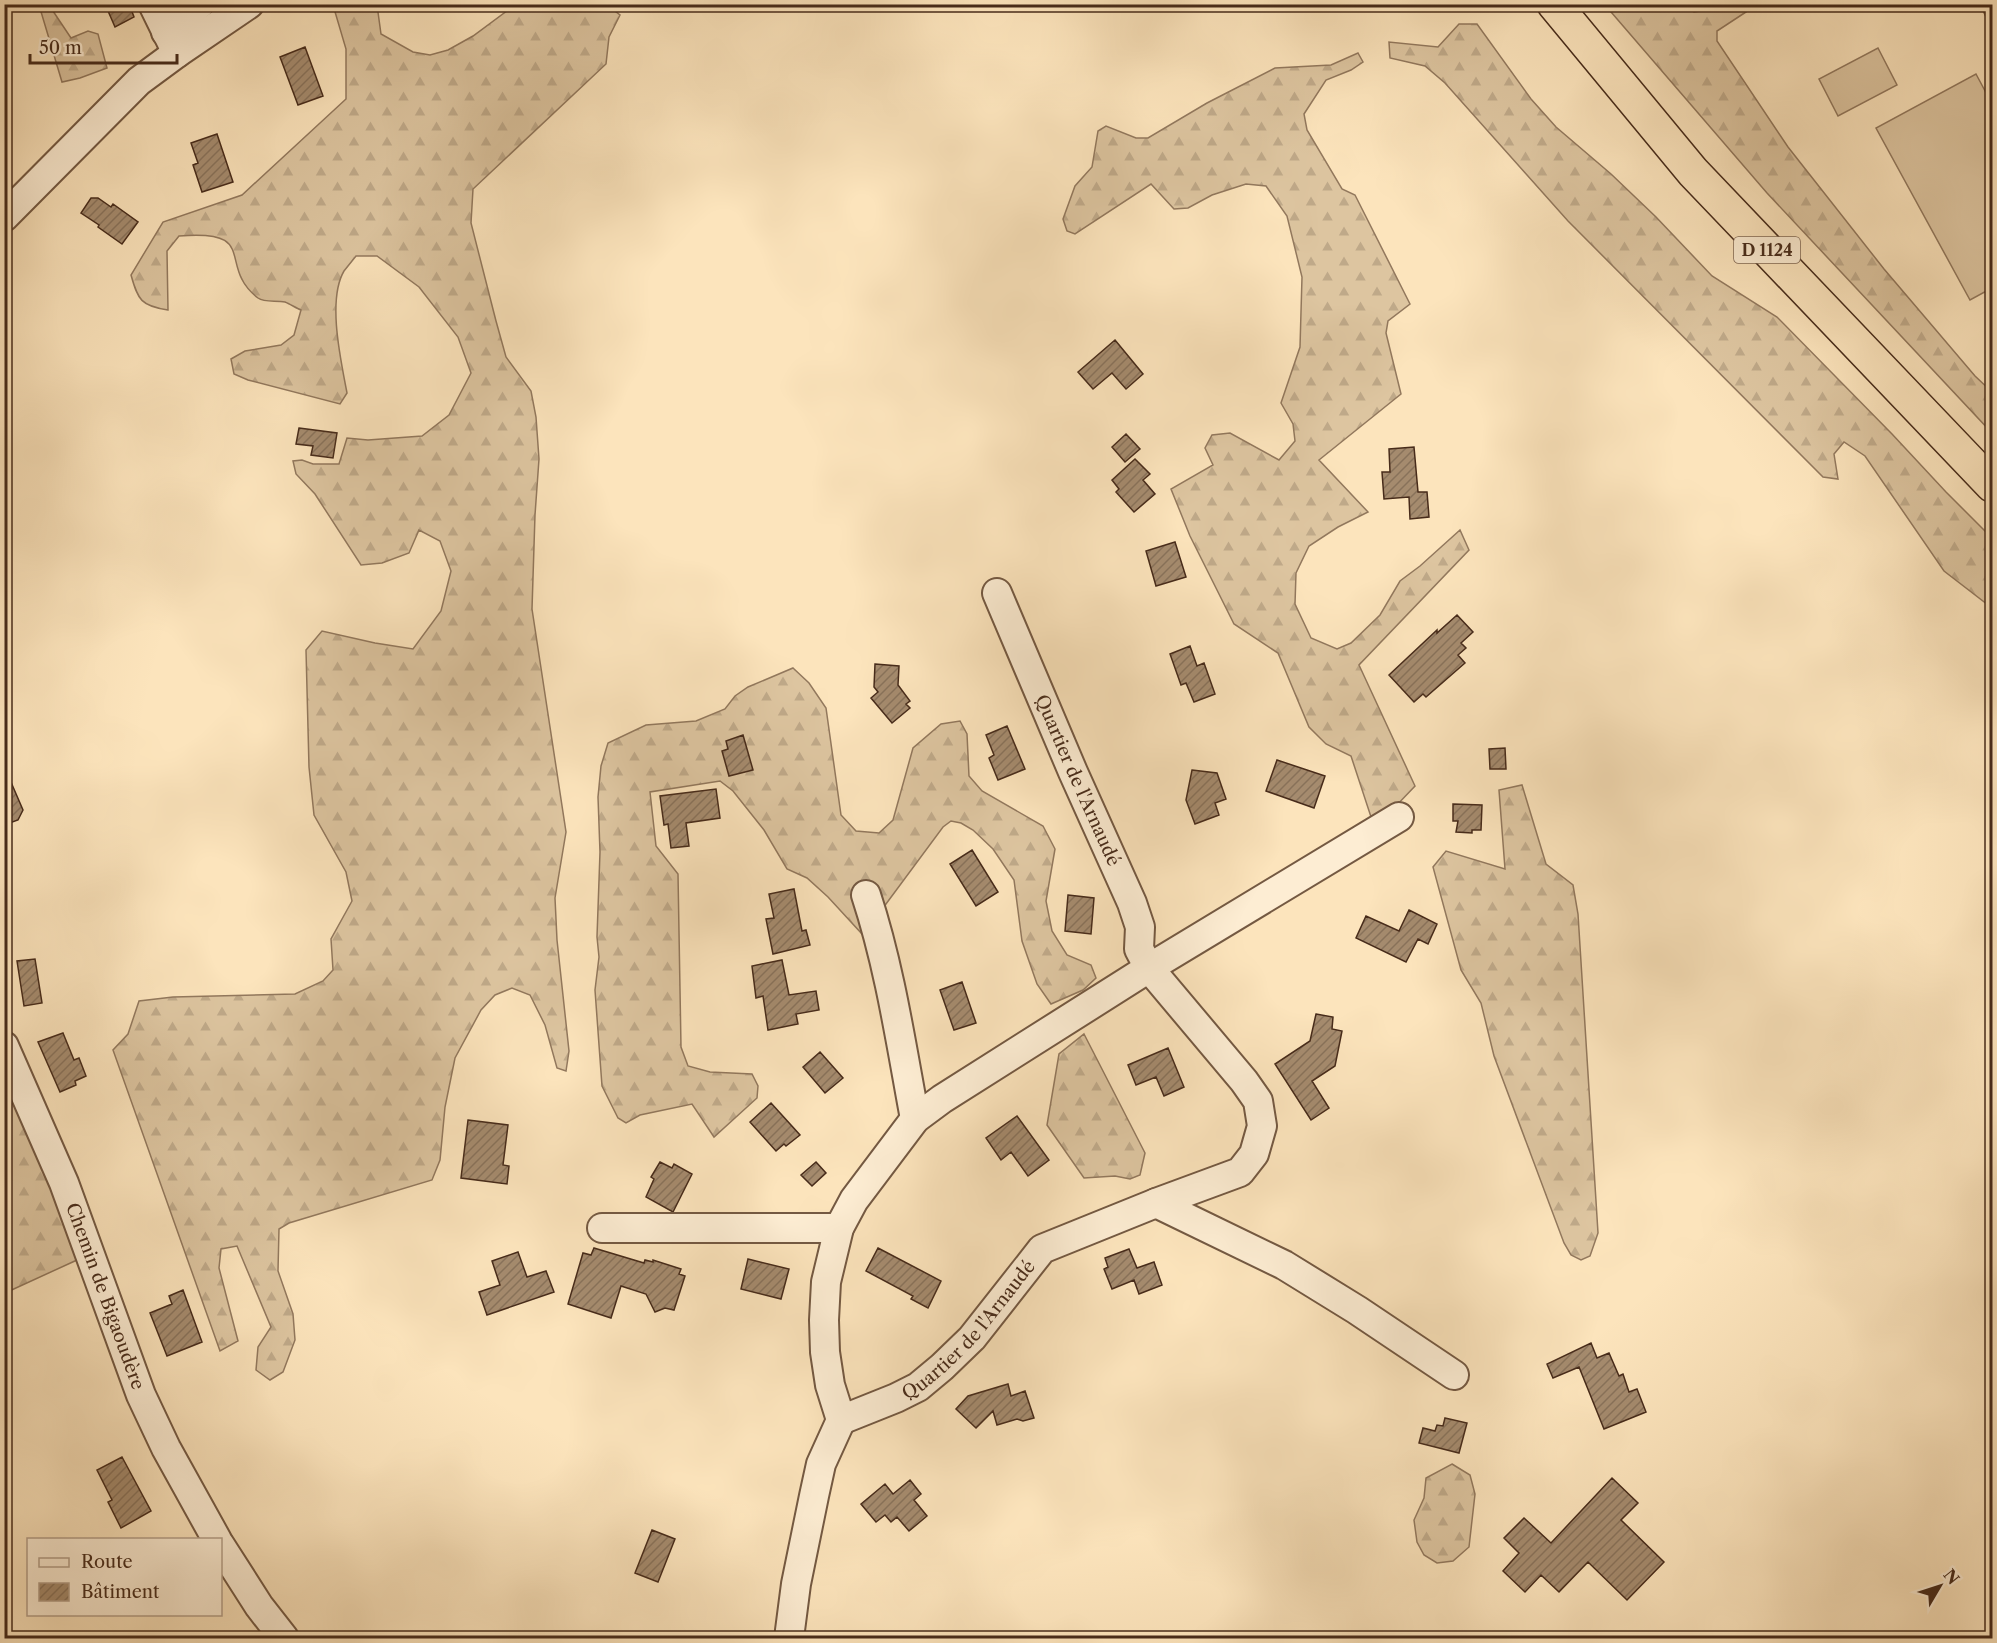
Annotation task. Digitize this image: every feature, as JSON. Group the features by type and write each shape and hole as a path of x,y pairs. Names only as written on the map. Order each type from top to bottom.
{"highway":[{"name":"D 1124","path":"1554,4 1693,172 1992,485"}],"street":[{"path":"153,4 171,42"},
{"path":"4,217 139,81 200,4"},
{"path":"171,42 249,4"},
{"name":"Quartier de l'Arnaudé","path":"841,1420 911,1390 942,1367 972,1338 1042,1250 1156,1203 1240,1172 1254,1154 1262,1126 1258,1101 1244,1081 1149,968 1139,949 1140,927 1132,903 997,593"},
{"path":"789,1638 796,1584 821,1464 841,1420 830,1385 825,1352 826,1282 839,1228 854,1200 915,1119 942,1099 1149,968 1399,817"},
{"path":"866,895 878,931 915,1119"},
{"name":"Chemin de Bigaoudère","path":"4,1046 64,1183 141,1395 166,1448 216,1538"},
{"path":"1156,1203 1284,1265 1357,1310 1454,1375"},
{"path":"602,1228 839,1228"},
{"path":"222,1548 259,1606 284,1638"}],"green space":[{"path":"39,5 49,5 71,38 88,31 98,34 107,68 62,82"},
{"path":"333,5 377,5 381,34 413,52 430,55 448,50 473,36 515,5 607,5 620,15 609,37 606,64 473,189 471,223 506,357 531,391 536,417 539,459 532,609 566,832 555,898 557,940 569,1051 566,1071 557,1068 545,1025 530,995 512,988 495,995 481,1010 455,1058 445,1107 440,1160 432,1180 289,1223 279,1229 278,1271 293,1314 295,1340 283,1372 270,1380 256,1370 258,1347 271,1327 237,1246 221,1249 219,1268 238,1341 220,1351 113,1050 128,1034 139,1001 173,997 295,994 323,981 333,970 331,939 352,901 346,872 314,815 309,767 306,650 322,631 413,649 441,611 451,571 440,541 419,530 409,553 382,563 361,565 315,494 296,474 293,461 339,464 347,438 368,440 422,436 449,415 471,373 458,337 419,287 377,256 356,256 344,271 339,283 336,298 337,331 347,393 340,404 248,380 234,374 231,359 245,351 281,345 294,335 301,310 285,302 258,298 246,286 239,274 234,252 229,244 220,238 204,235 179,236 167,251 168,310 146,304 139,296 131,275 163,222 242,195 346,99 346,49"},
{"path":"1605,5 1682,5 1694,12 1740,5 1746,12 1717,31 1717,41 1788,147 1884,269 1975,376 1992,392 1992,433 1767,193"},
{"path":"1459,24 1477,24 1531,99 1556,127 1611,174 1712,276 1777,317 1992,538 1992,608 1944,571 1865,456 1844,442 1834,454 1838,479 1823,477 1568,221 1445,83 1425,66 1390,58 1389,42 1438,47"},
{"path":"1878,48 1897,85 1838,116 1819,79"},
{"path":"1358,53 1363,62 1351,70 1326,80 1304,114 1307,130 1342,189 1355,195 1410,304 1388,321 1386,333 1401,394 1319,460 1368,512 1338,527 1309,546 1296,573 1295,604 1311,638 1337,649 1351,643 1380,615 1400,581 1460,530 1469,550 1359,665 1415,786 1395,807 1372,820 1351,756 1326,744 1309,727 1278,653 1234,624 1190,536 1171,489 1213,465 1205,448 1212,435 1230,433 1279,460 1295,441 1293,424 1281,403 1300,347 1302,277 1287,216 1266,186 1246,184 1212,195 1188,208 1174,209 1151,184 1075,234 1067,231 1063,219 1075,186 1092,167 1098,131 1106,126 1136,138 1148,138 1207,103 1275,68 1331,65"},
{"path":"1976,74 1992,104 1992,288 1970,300 1876,128"},
{"path":"793,668 809,683 826,708 841,815 856,831 879,833 893,820 913,748 941,724 960,721 967,734 969,776 982,791 1043,826 1055,849 1046,901 1052,931 1067,955 1091,965 1096,978 1083,990 1051,1004 1037,984 1022,941 1014,880 993,849 973,830 961,823 951,821 943,827 863,935 807,878 787,869 764,830 733,791 720,781 650,792 656,846 678,874 681,1047 688,1066 710,1072 752,1074 758,1086 757,1098 714,1137 692,1104 640,1115 626,1123 618,1118 602,1086 595,990 599,957 597,937 600,852 598,797 601,766 608,743 646,725 696,721 725,709 735,696 748,687"},
{"path":"1522,785 1546,864 1573,885 1578,914 1598,1233 1590,1256 1581,1260 1571,1255 1564,1243 1494,1056 1481,1003 1461,970 1433,867 1446,851 1505,869 1499,790"},
{"path":"1084,1034 1145,1153 1140,1175 1130,1179 1115,1176 1084,1178 1047,1125 1059,1054"},
{"path":"4,1079 50,1187 77,1260 5,1293"},
{"path":"1452,1464 1470,1475 1475,1494 1469,1547 1453,1561 1437,1563 1424,1555 1417,1542 1414,1520 1424,1498 1426,1478"}],"building":[{"path":"105,4 129,4 134,17 115,27"},
{"path":"305,47 323,96 298,105 280,57"},
{"path":"217,134 233,182 202,192 193,165 198,163 191,143"},
{"path":"91,198 98,198 111,207 113,204 138,222 122,244 81,213"},
{"path":"1115,340 1143,374 1126,389 1112,373 1093,389 1078,372"},
{"path":"299,428 337,433 333,458 311,455 313,446 296,444"},
{"path":"1126,434 1140,449 1125,462 1112,447"},
{"path":"1414,447 1418,492 1427,492 1429,517 1410,519 1409,497 1384,499 1382,472 1390,472 1389,449"},
{"path":"1135,459 1150,474 1143,480 1155,494 1134,512 1116,492 1119,489 1112,480"},
{"path":"1175,542 1186,577 1156,586 1146,551"},
{"path":"1457,615 1473,632 1461,643 1466,648 1458,655 1465,663 1426,697 1423,694 1414,702 1389,675 1437,630 1437,633"},
{"path":"1190,646 1197,666 1204,663 1215,694 1194,702 1186,683 1181,685 1170,654"},
{"path":"875,664 899,666 898,685 910,701 906,704 910,708 892,723 871,698 878,692 874,687"},
{"path":"1007,726 1025,769 998,780 989,758 994,755 986,735"},
{"path":"743,735 753,770 729,776 722,751 728,749 726,741"},
{"path":"1505,748 1506,769 1490,769 1489,749"},
{"path":"1277,760 1325,776 1314,808 1266,791"},
{"path":"4,766 23,810 18,820 4,825"},
{"path":"1192,770 1217,773 1226,799 1215,803 1219,815 1195,824 1186,800"},
{"path":"716,789 720,818 686,823 689,846 671,848 668,824 664,825 660,796"},
{"path":"1453,804 1482,805 1481,830 1472,830 1472,833 1456,832 1458,821 1453,821"},
{"path":"972,850 998,892 976,906 950,864"},
{"path":"794,889 802,931 806,930 810,945 773,954 766,919 774,918 769,894"},
{"path":"1068,895 1094,898 1091,934 1065,931"},
{"path":"1409,910 1437,924 1428,944 1418,939 1406,962 1356,938 1366,916 1399,931"},
{"path":"35,959 42,1003 24,1006 17,961"},
{"path":"782,960 789,995 816,991 819,1010 796,1014 798,1024 768,1030 763,996 756,998 752,966"},
{"path":"962,982 976,1023 954,1030 940,990"},
{"path":"1316,1014 1333,1017 1332,1029 1342,1031 1335,1066 1312,1081 1329,1108 1311,1120 1275,1064 1310,1041"},
{"path":"63,1033 74,1060 79,1058 86,1076 75,1081 76,1085 60,1092 38,1042"},
{"path":"1168,1048 1184,1087 1164,1096 1156,1077 1136,1085 1128,1065"},
{"path":"820,1052 843,1078 825,1093 803,1067"},
{"path":"771,1103 800,1135 776,1151 750,1122"},
{"path":"1017,1116 1049,1160 1028,1176 1011,1152 1001,1160 986,1138"},
{"path":"468,1120 508,1125 503,1165 509,1166 507,1184 461,1178"},
{"path":"660,1162 672,1168 674,1164 692,1174 673,1212 646,1197 654,1179 651,1177"},
{"path":"816,1162 826,1173 812,1186 801,1175"},
{"path":"594,1248 644,1263 645,1260 653,1262 653,1260 681,1269 679,1274 685,1276 674,1310 665,1308 655,1312 646,1294 621,1286 611,1318 568,1304 583,1253 591,1255"},
{"path":"878,1248 941,1281 928,1308 911,1299 913,1296 866,1271"},
{"path":"1129,1249 1137,1268 1154,1262 1162,1285 1139,1294 1134,1280 1112,1289 1104,1269 1108,1267 1105,1258"},
{"path":"518,1252 527,1277 546,1271 554,1292 487,1315 479,1292 500,1285 492,1261"},
{"path":"748,1259 789,1269 781,1299 741,1289"},
{"path":"183,1290 202,1342 167,1356 150,1313 172,1304 169,1296"},
{"path":"1591,1343 1597,1358 1609,1353 1619,1376 1623,1374 1629,1392 1637,1389 1646,1412 1604,1429 1579,1367 1553,1378 1547,1364"},
{"path":"1008,1384 1011,1396 1025,1391 1034,1418 1023,1421 1017,1419 997,1425 993,1411 976,1428 956,1409 968,1396"},
{"path":"1445,1418 1467,1423 1459,1453 1419,1443 1423,1428 1435,1431 1437,1425 1443,1426"},
{"path":"122,1457 151,1511 121,1528 108,1502 112,1500 97,1470"},
{"path":"1612,1478 1638,1503 1621,1520 1664,1562 1627,1600 1588,1562 1559,1592 1541,1575 1525,1592 1503,1571 1519,1553 1504,1538 1524,1518 1551,1543"},
{"path":"910,1480 921,1494 914,1500 927,1516 909,1531 897,1517 891,1522 885,1515 876,1522 861,1504 885,1484 893,1494"},
{"path":"652,1530 675,1539 658,1582 635,1573"}],"waterway":[{"path":"1982,4 1992,24"}]}
